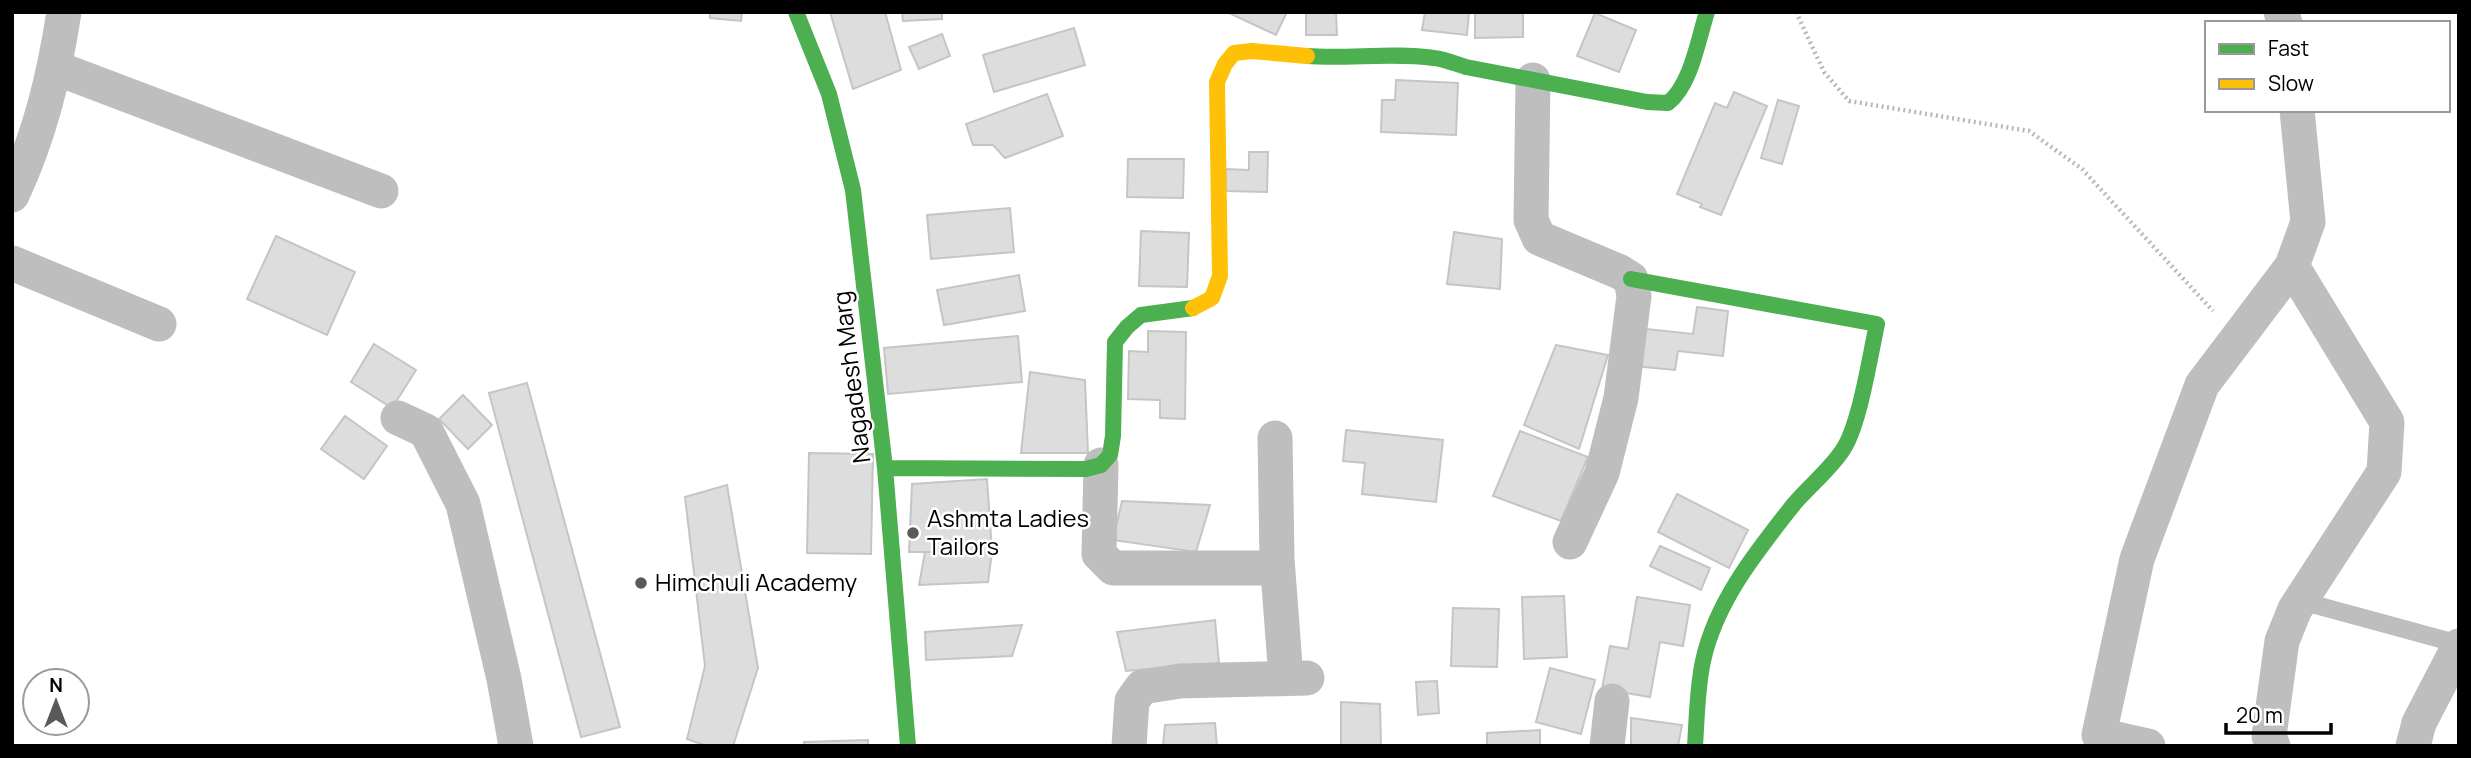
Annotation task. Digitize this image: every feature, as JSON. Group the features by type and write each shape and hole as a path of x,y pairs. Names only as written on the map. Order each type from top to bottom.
{"street":[{"path":"12,195 44,114 64,12"},
{"name":"Nagadesh Marg","path":"796,12 829,94 853,190 886,468 908,746"},
{"path":"886,468 1086,469 1101,465 1110,455 1113,436 1115,342 1141,315 1197,307 1212,298 1220,276 1217,82 1225,64 1234,53 1252,51 1338,58 1437,58 1466,67 1647,102 1668,103 1684,85 1707,12"},
{"path":"55,68 381,191"},
{"path":"1533,80 1531,220 1539,238 1620,272 1630,279 1877,324 1855,418 1844,448 1795,503 1738,577 1716,625 1704,657 1698,689 1695,746"},
{"path":"2148,746 2099,734 2137,559 2202,385 2292,266 2308,222 2297,112"},
{"path":"12,263 159,324"},
{"path":"2273,746 2269,736 2283,641 2301,601 2385,472 2387,422 2292,266"},
{"path":"1570,542 1602,473 1621,398 1634,296 1630,279"},
{"path":"398,418 426,430 463,504 504,679 516,746"},
{"path":"1129,746 1132,701 1142,687 1180,681 1297,678 1277,568 1275,438"},
{"path":"1101,465 1099,554 1113,569 1277,568"},
{"path":"2413,746 2419,723 2459,645"},
{"path":"1606,746 1612,701"}],"lane":[{"path":"2301,601 2459,645"}],"path":[{"path":"1796,12 1824,72 1849,102 2029,131 2082,169 2237,338"}],"building":[{"path":"710,12 742,12 741,21 710,18"},
{"path":"830,12 885,12 901,70 853,89"},
{"path":"902,12 942,12 942,19 903,21"},
{"path":"1227,12 1287,12 1276,35"},
{"path":"1306,12 1336,12 1337,35 1306,35"},
{"path":"1425,12 1469,12 1467,35 1422,30"},
{"path":"1475,12 1523,12 1523,37 1475,38"},
{"path":"1595,13 1636,30 1619,72 1577,56"},
{"path":"1074,28 1085,65 994,92 983,55"},
{"path":"942,34 950,56 919,69 909,47"},
{"path":"1396,80 1458,83 1456,135 1381,132 1382,100 1395,100"},
{"path":"1734,92 1767,106 1721,215 1677,194 1715,103 1727,108"},
{"path":"1047,94 1063,136 1005,158 993,145 973,145 966,124"},
{"path":"1778,100 1799,106 1782,164 1761,158"},
{"path":"1249,152 1268,152 1267,192 1226,191 1226,169 1249,170"},
{"path":"1128,159 1184,159 1183,198 1127,197"},
{"path":"1010,208 1014,252 931,259 927,215"},
{"path":"1141,231 1189,233 1187,287 1139,286"},
{"path":"1454,232 1502,239 1500,289 1447,284"},
{"path":"276,236 355,272 327,335 247,299"},
{"path":"1019,275 1025,311 944,325 937,290"},
{"path":"1697,307 1728,311 1723,356 1678,351 1675,370 1634,366 1638,328 1693,334"},
{"path":"1148,331 1186,332 1185,419 1160,418 1160,400 1128,399 1129,351 1148,352"},
{"path":"1018,336 1022,382 888,394 884,348"},
{"path":"374,344 416,370 392,408 351,382"},
{"path":"1556,345 1608,355 1579,449 1524,425"},
{"path":"1030,372 1085,380 1088,453 1021,453"},
{"path":"527,383 620,727 581,737 489,393"},
{"path":"463,395 492,425 468,449 439,419"},
{"path":"345,416 387,446 364,479 321,449"},
{"path":"1346,430 1443,440 1436,502 1362,494 1365,463 1343,461"},
{"path":"1520,431 1588,457 1561,521 1493,496"},
{"path":"809,453 873,454 871,554 807,553"},
{"path":"987,479 992,552 909,552 912,484"},
{"path":"727,485 758,668 733,746 707,746 687,739 705,666 685,497"},
{"path":"1677,494 1748,530 1729,568 1658,532"},
{"path":"1122,501 1210,505 1196,552 1113,540"},
{"path":"1660,546 1710,568 1701,590 1650,566"},
{"path":"925,552 992,552 988,582 919,585"},
{"path":"1564,596 1567,657 1524,659 1522,597"},
{"path":"1637,597 1690,605 1683,646 1660,642 1650,697 1602,689 1610,646 1628,649"},
{"path":"1453,608 1499,609 1497,667 1451,666"},
{"path":"1215,620 1219,663 1126,671 1117,632"},
{"path":"1022,625 1012,656 926,660 925,632"},
{"path":"1550,668 1595,680 1581,734 1536,722"},
{"path":"1437,681 1439,713 1418,715 1416,682"},
{"path":"1341,702 1380,704 1381,746 1341,746"},
{"path":"1631,718 1682,725 1678,746 1631,746"},
{"path":"1215,723 1217,746 1163,746 1165,725"},
{"path":"1540,730 1540,746 1487,746 1487,733"},
{"path":"868,740 868,746 804,746 804,742"}],"traffic: fast":[{"path":"796,12 829,94 853,190 885,468 908,746"},
{"path":"1307,56 1434,58 1466,67 1647,102 1668,103 1683,85 1688,74 1707,12"},
{"path":"1631,279 1877,324 1860,406 1850,437 1833,463 1794,504 1766,540 1717,618 1701,672 1695,746"},
{"path":"885,468 1086,469 1101,465 1110,455 1113,436 1115,342 1141,315 1193,308"}],"traffic: slow":[{"path":"1193,308 1212,298 1220,276 1217,82 1225,64 1234,53 1252,51 1307,56"}],"place":[{"name":"Ashmta Ladies Tailors","path":"913,533"},
{"name":"Himchuli Academy","path":"641,583"}]}
